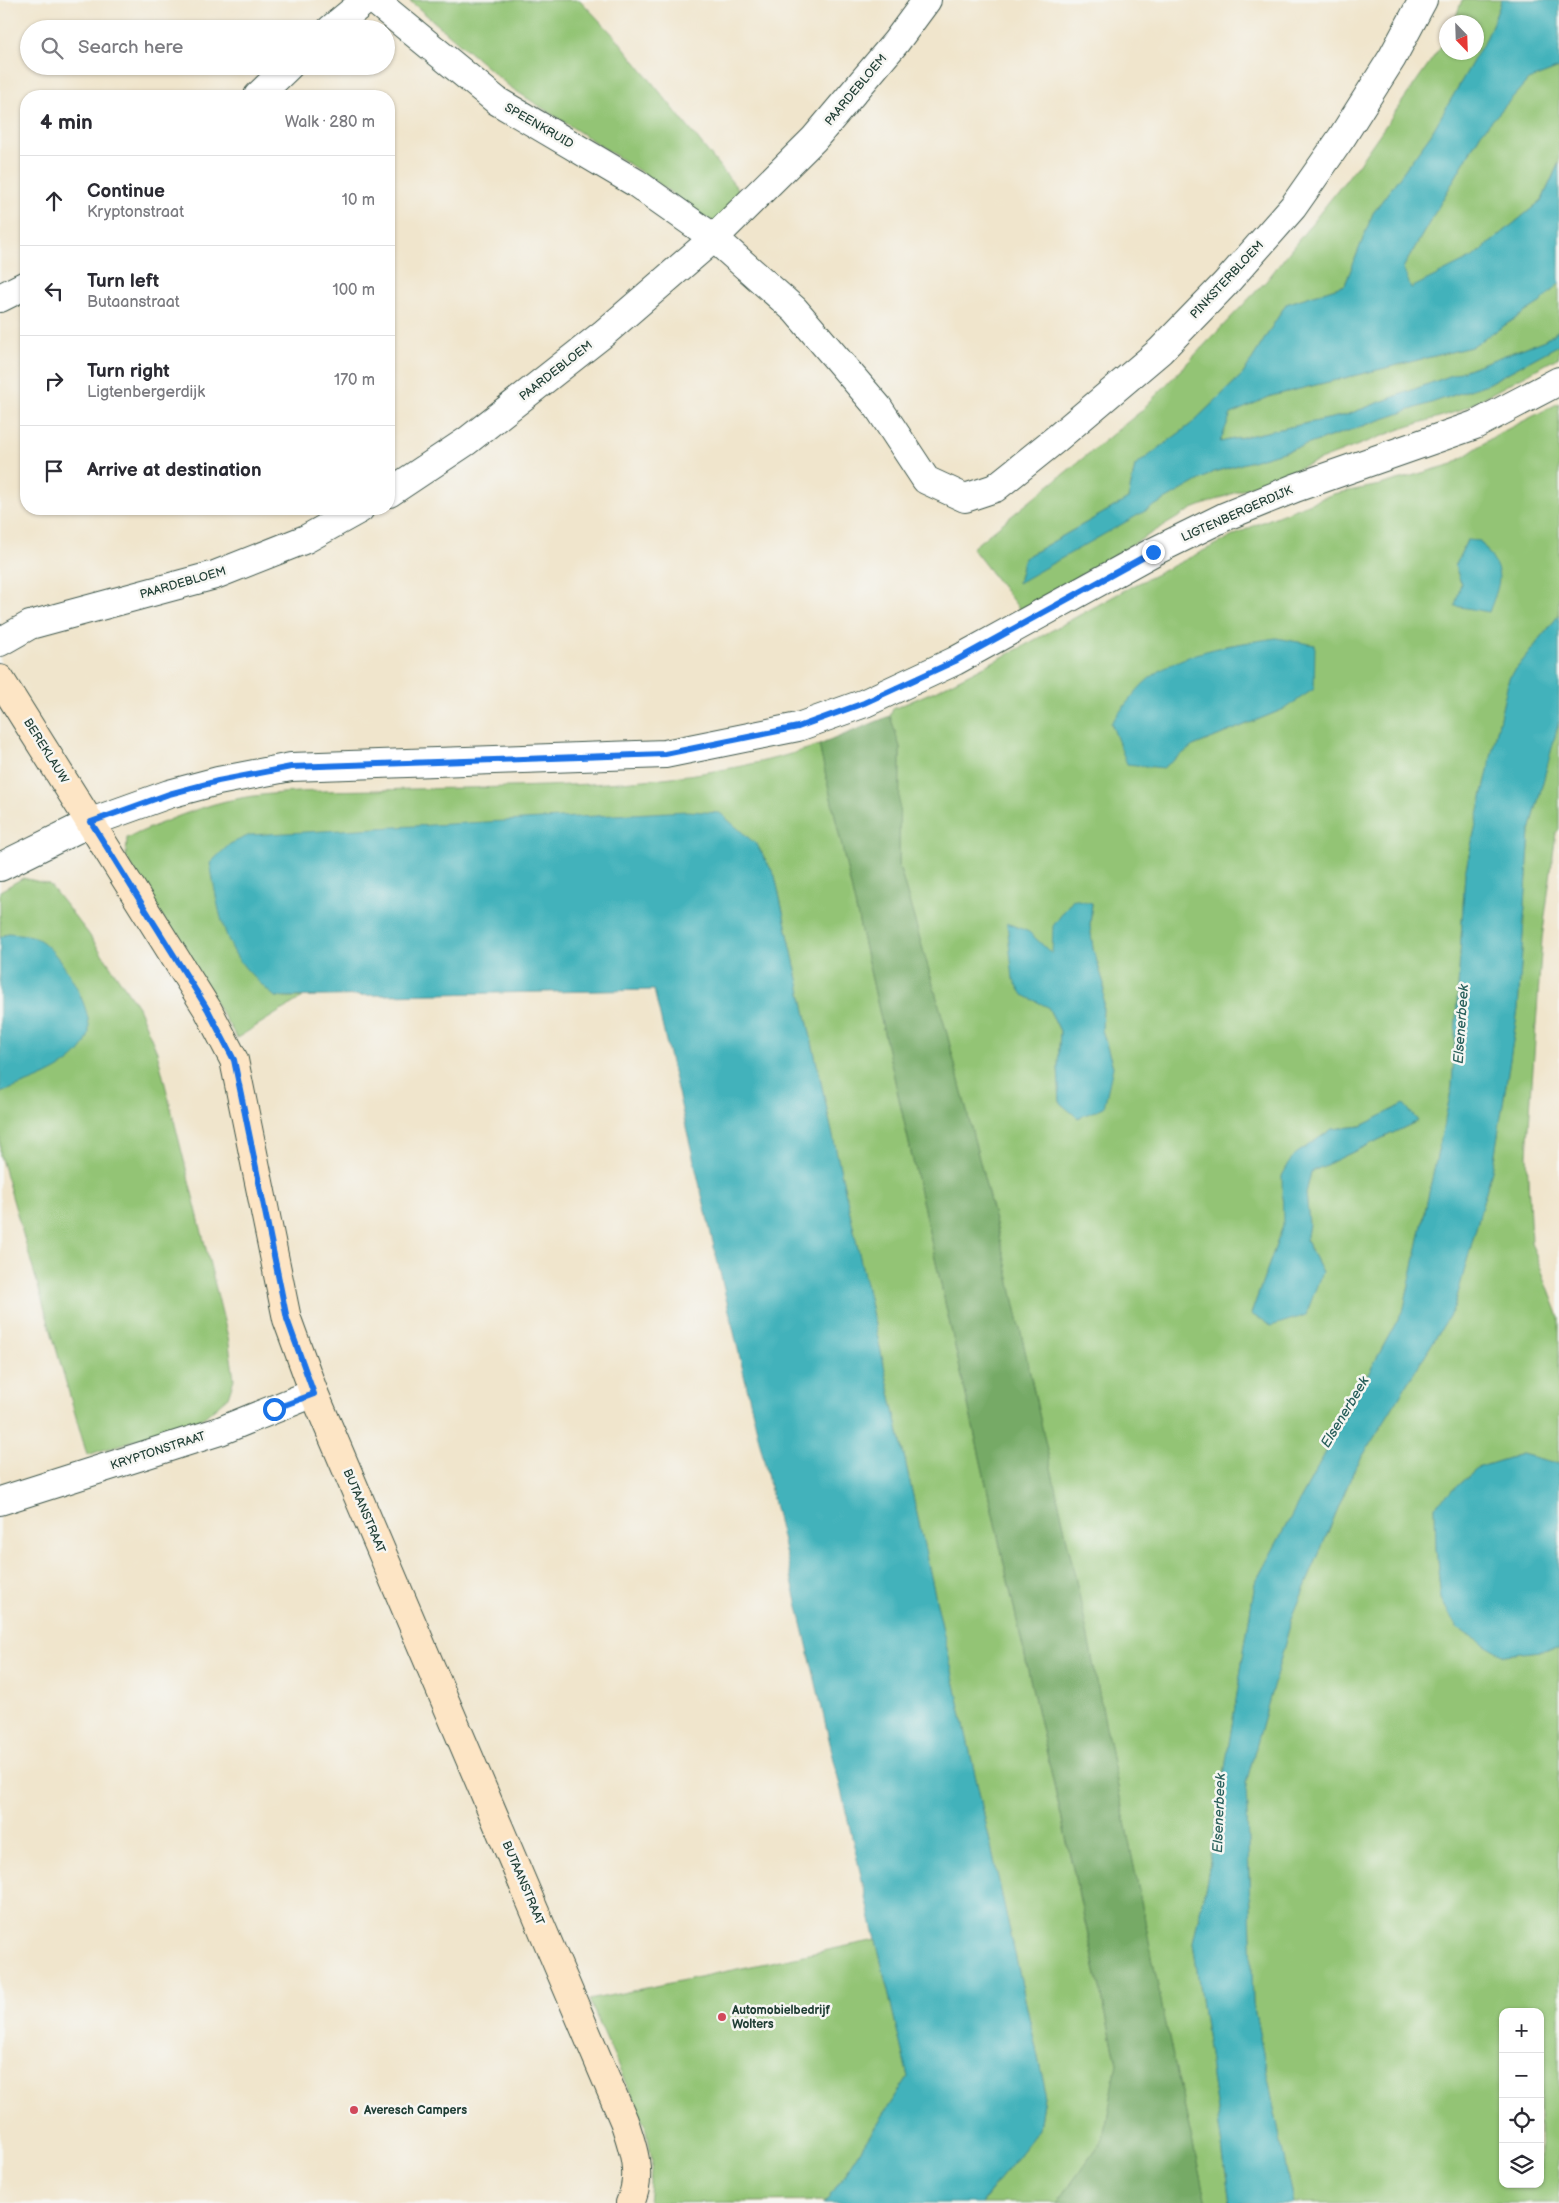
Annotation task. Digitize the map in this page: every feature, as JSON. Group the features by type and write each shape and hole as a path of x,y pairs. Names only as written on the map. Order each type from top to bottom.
{"street":[{"path":"342,20 366,0"},
{"name":"SPEENKRUID","path":"374,0 497,102 636,183 714,238"},
{"name":"PAARDEBLOEM","path":"395,489 467,441 603,334 714,238 814,139 896,42 927,0"},
{"name":"PINKSTERBLOEM","path":"714,238 795,310 878,407 926,480 965,498 996,488 1160,351 1226,284 1293,207 1342,137 1392,58 1423,0"},
{"path":"264,90 280,75"},
{"path":"0,298 20,288"},
{"name":"LIGTENBERGERDIJK","path":"0,867 91,822 177,792 218,781 291,767 665,754 798,727 864,703 955,661 1153,552 1224,517 1295,488 1475,425 1559,381"},
{"name":"PAARDEBLOEM","path":"0,642 30,625 215,575 306,539 349,515"},
{"name":"BEREKLAUW","path":"0,680 91,822"},
{"name":"BUTAANSTRAAT","path":"91,822 208,1010 234,1060 287,1319 314,1394 624,2121 636,2157 635,2192 630,2203"},
{"name":"KRYPTONSTRAAT","path":"0,1501 220,1431 314,1394"}],"green space":[{"path":"409,0 580,0 618,40 745,198 717,226 655,181 510,87"},
{"path":"1462,0 1502,0 1484,42 1484,15 1457,15"},
{"path":"1439,49 1439,60 1474,60 1431,134 1373,213 1345,285 1286,304 1243,374 1190,425 1135,466 1128,499 1024,558 1018,582 1214,472 1303,446 1487,384 1559,345 1559,357 1459,411 1403,428 1192,509 1021,611 972,548 1140,412 1267,280 1360,162"},
{"path":"1559,68 1559,162 1542,200 1473,257 1411,289 1403,268 1481,133 1528,80"},
{"path":"1559,283 1559,330 1545,340 1346,415 1220,442 1230,414 1271,396 1471,347 1541,302"},
{"path":"1559,403 1559,615 1509,678 1465,873 1452,1087 1404,1308 1255,1583 1207,1880 1193,1942 1230,2203 1206,2203 1163,2011 1082,1608 1004,1256 946,1030 899,866 900,747 890,716 893,709 937,690 1020,648 1125,590 1255,525 1333,494 1380,485 1453,464 1496,435","holes":["1467,540 1489,612 1461,583 1455,566","1276,639 1315,645 1284,709 1193,746 1225,646","1092,903 1090,926 1093,949 1104,984 1102,1030 1113,1067 1060,1102 1058,1067 1060,1031 1048,1007 1029,932 1052,955","1404,1105 1418,1121 1311,1172 1306,1193 1309,1224 1306,1241 1322,1272 1251,1314 1283,1226 1332,1129 1361,1126"]},
{"path":"890,716 900,747 899,866 946,1030 1004,1256 1082,1608 1163,2011 1206,2203 1057,2203 1104,2138 1117,2063 819,745"},
{"path":"1559,721 1559,829 1556,833 1542,939 1527,1155 1531,1242 1559,1317 1559,1464 1522,1454 1477,1468 1435,1506 1436,1549 1441,1599 1504,1655 1559,1649 1559,2203 1293,2203 1253,2003 1246,1783 1292,1618 1354,1470 1454,1308 1493,1166 1518,1009 1530,831"},
{"path":"819,745 1117,2064 1104,2138 1057,2203 981,2203 1039,2129 1045,2089 775,876 757,845 275,997 303,997 237,1038 126,857 127,838 201,808 244,797 303,792 546,786 658,779 714,771 767,760"},
{"path":"23,878 49,884 88,933 138,1007 157,1052 228,1337 234,1379 228,1397 201,1420 87,1455 0,1155 0,1093 46,1075 8,933 0,938 0,891"},
{"path":"876,1940 908,2077 827,2201 648,2203 652,2161 647,2131 589,2000"}],"water":[{"path":"1502,0 1559,0 1559,68 1528,80 1481,133 1403,268 1411,288 1473,257 1542,200 1559,163 1559,283 1541,302 1471,347 1271,396 1231,414 1220,442 1346,415 1545,340 1559,330 1559,345 1487,384 1303,446 1214,472 1018,583 1024,558 1128,499 1135,466 1190,425 1243,374 1286,304 1345,285 1373,213 1431,134 1474,60 1484,60 1484,42"},
{"path":"1467,540 1480,541 1497,568 1499,582 1489,612 1455,606 1461,583 1455,566"},
{"name":"Elsenerbeek","path":"1559,615 1559,721 1530,831 1518,1009 1493,1166 1454,1308 1354,1470 1292,1618 1246,1783 1253,2003 1293,2203 1230,2203 1193,1942 1207,1880 1255,1583 1404,1308 1452,1087 1465,873 1509,678"},
{"path":"1276,638 1315,645 1314,689 1284,709 1193,746 1163,768 1127,764 1111,723 1143,684 1172,664 1205,651"},
{"path":"687,811 720,813 757,845 775,876 1045,2089 1039,2129 981,2203 823,2203 827,2201 908,2077 654,990 275,997 245,968 231,946 219,912 210,863 230,844 250,835"},
{"path":"1073,899 1092,903 1090,926 1093,949 1104,984 1102,1030 1113,1067 1104,1107 1078,1118 1060,1103 1058,1067 1060,1031 1048,1007 1023,995 1013,979 1007,923 1029,932 1052,954 1053,926"},
{"path":"8,933 35,937 56,956 74,983 87,1013 89,1026 88,1037 74,1058 50,1073 0,1093 0,938"},
{"path":"1404,1104 1418,1121 1311,1172 1306,1193 1309,1224 1306,1241 1322,1272 1306,1315 1271,1326 1251,1314 1283,1226 1282,1176 1293,1156 1332,1129 1361,1126"},
{"path":"1522,1454 1559,1464 1559,1649 1504,1655 1457,1628 1441,1599 1436,1549 1435,1506 1477,1468"}],"place":[{"name":"Automobielbedrijf Wolters","path":"722,2017"},
{"name":"Averesch Campers","path":"354,2110"}],"route":[{"path":"274,1409 314,1394 287,1319 234,1060 208,1010 91,822 169,794 218,781 291,767 665,754 752,738 798,727 864,703 955,661 1153,552"}]}
